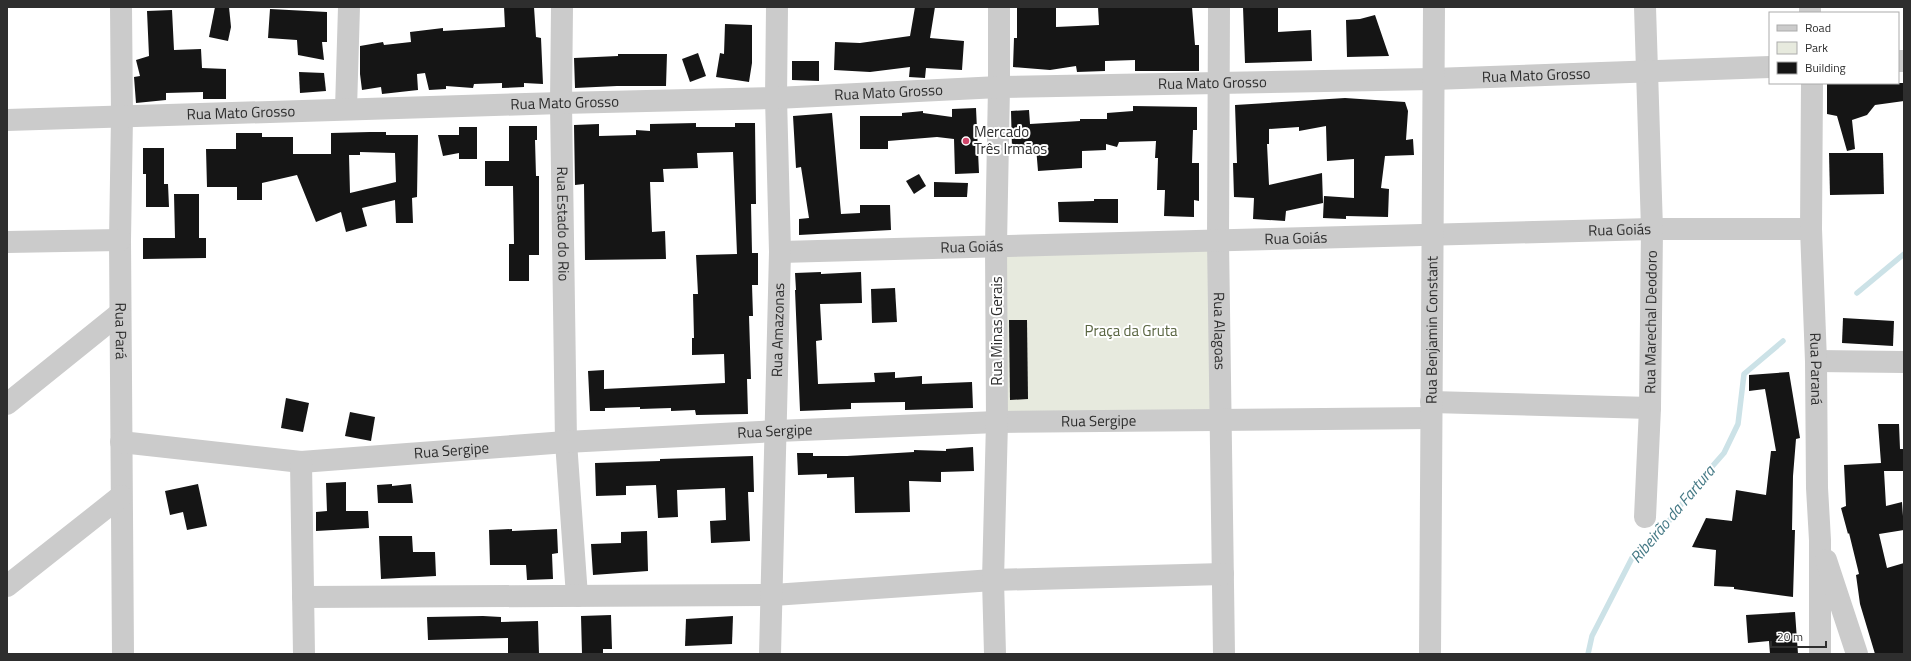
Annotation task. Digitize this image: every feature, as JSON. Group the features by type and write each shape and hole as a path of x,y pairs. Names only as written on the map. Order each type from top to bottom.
{"street":[{"name":"Rua Pará","path":"121,7 122,116 120,313 123,654"},
{"path":"346,110 349,7"},
{"name":"Rua Estado do Rio","path":"562,7 566,442 577,596"},
{"name":"Rua Amazonas","path":"770,654 777,431 780,252 776,98 777,7"},
{"name":"Rua Minas Gerais","path":"995,654 993,580 997,422 996,245 999,7"},
{"name":"Rua Alagoas","path":"1219,7 1218,240 1224,654"},
{"name":"Rua Benjamin Constant","path":"1430,654 1434,7"},
{"name":"Rua Marechal Deodoro","path":"1645,7 1652,229 1650,408 1645,517"},
{"name":"Rua Mato Grosso","path":"7,120 776,98 999,87 1433,79 1646,73 1769,67"},
{"name":"Rua Paraná","path":"1812,84 1811,229 1816,361 1817,488 1820,540 1820,654"},
{"name":"Rua Goiás","path":"780,252 996,245 1652,229 1811,229"},
{"path":"7,242 120,240"},
{"path":"7,404 120,313"},
{"path":"1816,361 1904,362"},
{"name":"Rua Sergipe","path":"121,442 301,462 566,442 777,431 997,422 1220,420 1431,410 1650,408"},
{"path":"301,462 304,654"},
{"path":"7,586 121,496"},
{"path":"1820,540 1857,654"},
{"path":"303,597 772,596 993,580 1223,574"}],"green space":[{"name":"Praça da Gruta","path":"1212,245 1216,415 1003,415 1001,254"}],"building":[{"path":"215,7 229,7 231,27 228,41 209,37"},
{"path":"504,7 534,7 536,37 541,38 543,84 524,83 524,87 502,88 502,83 474,84 473,88 446,86 446,89 429,90 425,73 417,74 418,90 382,94 381,87 362,90 360,74 360,46 383,42 384,45 411,42 410,32 443,28 443,31 505,27"},
{"path":"915,7 935,7 930,38 964,41 962,70 926,68 925,78 909,77 910,67 870,72 834,70 835,42 860,43 910,36"},
{"path":"1017,7 1056,7 1056,27 1099,25 1098,7 1192,7 1195,45 1199,45 1199,71 1135,71 1135,60 1105,61 1105,71 1077,72 1076,66 1050,70 1013,67 1014,38 1017,38"},
{"path":"1243,7 1278,7 1278,32 1311,30 1312,61 1245,63"},
{"path":"270,9 327,12 327,42 322,42 324,60 298,55 297,40 268,38"},
{"path":"172,10 174,50 201,49 202,68 226,69 226,99 203,99 203,92 166,93 166,100 136,103 134,77 140,76 136,60 149,56 147,11"},
{"path":"1375,15 1389,56 1347,57 1346,20 1360,19"},
{"path":"725,24 752,25 752,63 749,82 716,77 720,53 724,54"},
{"path":"698,53 706,76 690,82 682,59"},
{"path":"618,54 667,54 666,86 575,88 574,58 618,56"},
{"path":"792,61 819,61 819,81 792,80"},
{"path":"299,72 324,73 326,91 300,93"},
{"path":"1904,83 1904,101 1875,105 1867,115 1852,120 1855,149 1847,151 1837,116 1827,114 1827,84"},
{"path":"1345,98 1405,102 1408,111 1406,140 1413,139 1414,155 1385,156 1381,188 1389,189 1388,217 1346,216 1346,219 1323,218 1324,196 1354,198 1354,159 1327,161 1326,126 1299,131 1299,127 1269,129 1269,144 1267,144 1269,185 1322,173 1323,203 1286,211 1285,221 1253,219 1254,198 1234,197 1233,163 1237,163 1235,105"},
{"path":"1133,106 1197,107 1197,130 1193,130 1192,163 1199,163 1199,201 1194,200 1194,217 1164,216 1165,190 1157,190 1158,158 1155,158 1156,141 1119,142 1117,147 1106,144 1106,150 1082,151 1082,168 1038,171 1036,147 1012,149 1011,111 1029,110 1030,124 1080,121 1080,119 1107,119 1107,113 1133,111"},
{"path":"976,108 979,173 955,174 954,139 937,137 888,141 888,149 860,149 860,116 902,116 902,113 923,111 923,113 952,117 952,109"},
{"path":"832,113 841,214 860,213 860,205 890,205 891,230 799,235 799,219 809,218 801,167 796,168 793,116"},
{"path":"696,123 696,127 735,127 735,123 755,123 756,204 751,204 752,253 758,253 758,285 752,285 753,316 749,316 751,379 747,379 748,414 696,415 695,410 671,411 671,408 640,409 640,407 605,408 605,411 590,411 588,371 604,370 604,389 725,383 724,354 692,355 692,338 694,338 693,294 698,294 696,255 737,254 733,152 697,153 698,168 663,169 664,182 650,182 652,232 665,231 666,259 585,260 584,184 575,185 574,125 599,124 599,136 636,135 636,130 650,131 650,124"},
{"path":"509,126 537,126 537,140 535,140 536,176 539,176 539,255 529,255 529,281 509,281 509,244 514,244 513,186 485,186 485,161 509,161"},
{"path":"459,127 477,127 477,159 459,159 459,153 443,156 438,135 459,135"},
{"path":"386,132 386,135 418,135 417,197 412,198 413,223 396,223 395,200 362,208 367,226 346,232 341,212 316,222 297,175 262,183 262,200 237,200 237,187 207,187 206,149 236,149 236,133 262,133 262,137 293,137 293,154 331,154 331,133","holes":["360,152 395,153 396,182 350,193 349,155 360,155"]},
{"path":"143,148 164,148 164,184 168,184 169,207 146,207 146,174 143,174"},
{"path":"1829,153 1883,153 1884,194 1830,195"},
{"path":"919,174 926,186 914,194 906,181"},
{"path":"934,182 968,183 967,197 934,197"},
{"path":"174,194 199,194 199,238 206,238 206,258 143,259 143,238 175,238"},
{"path":"1094,199 1118,199 1118,223 1059,222 1058,202 1094,201"},
{"path":"821,272 821,274 861,272 862,303 820,304 822,340 816,341 818,384 875,382 874,373 895,372 895,378 922,376 922,384 972,382 973,408 905,410 905,402 851,403 851,409 800,411 795,273"},
{"path":"895,288 897,322 872,323 871,289"},
{"path":"1843,318 1894,321 1893,346 1842,343"},
{"path":"1009,320 1027,320 1028,399 1010,400"},
{"path":"1789,372 1800,438 1796,439 1793,476 1792,530 1795,530 1793,597 1734,589 1734,587 1714,586 1716,550 1692,547 1706,518 1732,521 1736,490 1766,495 1771,451 1776,451 1765,389 1749,391 1749,375"},
{"path":"286,398 309,403 303,432 281,428"},
{"path":"350,412 375,417 371,441 345,436"},
{"path":"1878,424 1899,424 1900,449 1904,449 1904,471 1884,471 1886,506 1902,502 1904,530 1879,534 1887,568 1904,563 1904,654 1875,654 1860,604 1856,575 1859,574 1841,508 1846,506 1844,465 1881,463"},
{"path":"973,447 974,471 941,472 941,482 909,481 910,512 855,513 854,477 827,478 827,474 798,475 797,453 813,453 813,456 847,456 914,452 914,450 946,451 946,449"},
{"path":"753,456 754,492 748,492 750,541 711,543 710,521 726,520 725,488 677,490 678,517 658,518 656,485 626,486 626,495 596,496 595,463"},
{"path":"346,482 346,511 368,511 369,528 316,531 316,512 327,511 326,483"},
{"path":"198,484 207,526 187,530 183,512 170,515 165,491"},
{"path":"392,484 392,486 411,484 413,503 378,503 377,485"},
{"path":"512,529 512,531 557,529 558,553 552,554 553,579 527,580 526,565 490,565 489,530"},
{"path":"647,531 648,571 593,575 591,544 621,543 621,532"},
{"path":"379,536 412,536 413,552 435,552 436,576 381,579"},
{"path":"1795,612 1798,654 1770,654 1769,641 1748,643 1746,615"},
{"path":"611,615 612,649 603,649 603,654 582,654 581,616"},
{"path":"733,616 732,644 685,646 686,619"},
{"path":"427,617 501,617 501,622 538,621 539,654 508,654 508,638 428,640"}],"waterway":[{"name":"Ribeirão da Fartura","path":"1857,293 1904,254"},
{"name":"Ribeirão da Fartura","path":"1588,654 1592,636 1632,558 1666,525 1695,486 1724,453 1738,424 1744,374 1783,341"}],"place":[{"name":"Mercado Três Irmãos","path":"966,141"}]}
